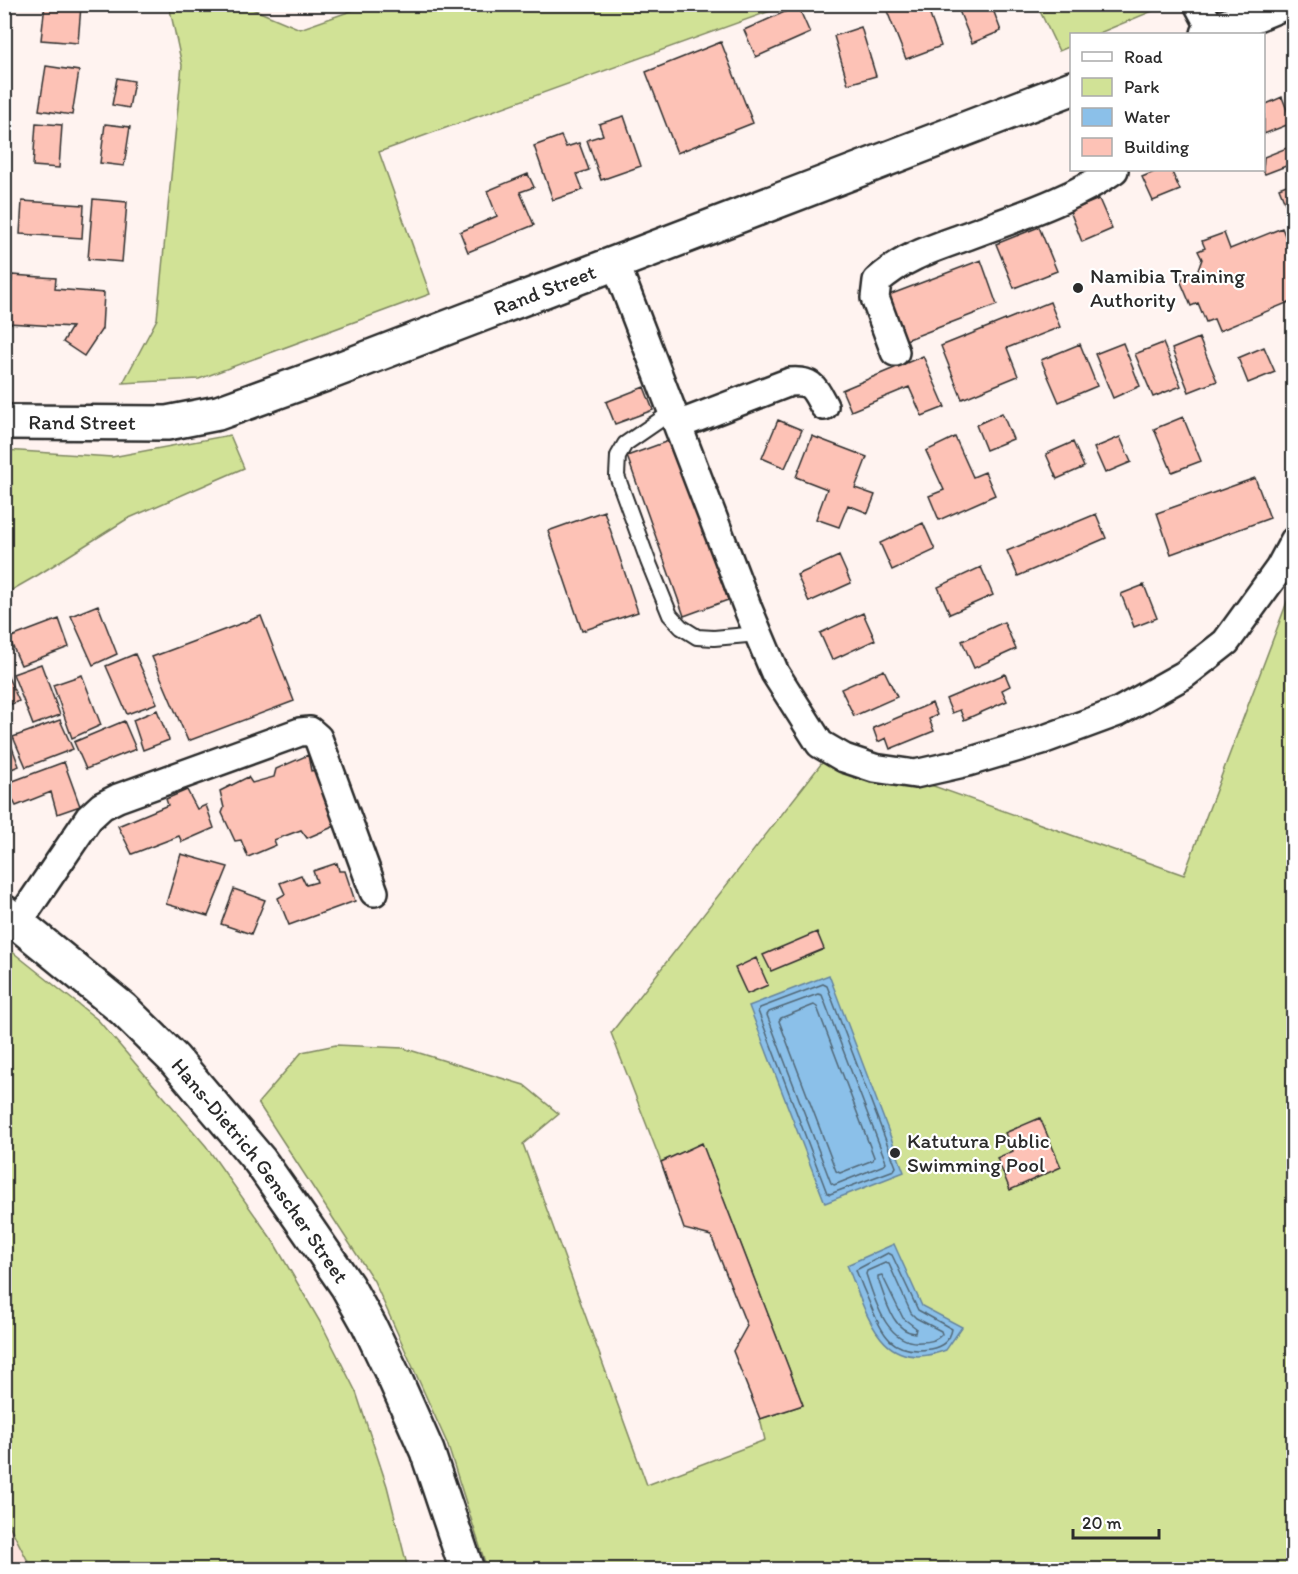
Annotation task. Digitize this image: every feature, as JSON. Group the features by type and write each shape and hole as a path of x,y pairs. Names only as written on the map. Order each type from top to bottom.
{"street":[{"path":"1206,24 1281,4"},
{"name":"Rand Street","path":"4,422 147,424 166,423 218,413 326,374 1070,88"},
{"path":"896,352 875,298 877,281 893,267 921,253 1039,209 1096,182 1112,171"},
{"path":"615,262 775,673 820,744 844,758 874,768 915,774 968,762 1042,740 1118,712 1184,675 1226,642 1279,569 1293,541"},
{"path":"676,418 790,382 803,381 813,386 824,406"},
{"path":"12,917 80,830 102,806 118,798 300,732 310,731 318,738 374,892"},
{"name":"Hans-Dietrich Genscher Street","path":"12,917 123,1009 173,1058 260,1161 347,1286 369,1325 427,1450 467,1569"},
{"name":"Hans-Dietrich Genscher Street","path":"439,1486 450,1569"}],"lane":[{"path":"676,418 625,444 618,456 617,476 648,561 670,615 681,627 697,637 714,638 758,634"}],"shaded area":[{"path":"5,1515 31,1569 5,1569"}],"green space":[{"path":"169,5 243,5 300,29 368,5 787,5 379,152 430,294 199,379 123,383 157,319 182,65"},
{"path":"1037,5 1157,5 1155,10 1099,33 1070,33 1070,46 1059,51"},
{"path":"230,435 244,468 127,519 5,594 5,450 112,457"},
{"path":"1293,586 1293,1569 487,1569 447,1443 374,1281 258,1103 302,1052 336,1045 403,1048 524,1085 559,1114 523,1144 647,1485 765,1440 760,1419 803,1405 702,1144 661,1162 611,1033 832,750 1184,875"},
{"path":"5,946 98,1020 206,1146 273,1241 323,1327 356,1392 387,1486 408,1569 32,1569 4,1515"}],"water":[{"path":"829,975 904,1172 825,1203 749,1006"},
{"path":"894,1244 922,1306 962,1327 946,1350 923,1356 905,1354 890,1347 878,1335 869,1319 847,1265"}],"building":[{"path":"45,4 81,6 78,43 41,40"},
{"path":"905,4 926,4 941,46 906,59 887,11"},
{"path":"967,4 991,4 1001,31 972,43 958,8"},
{"path":"798,6 810,33 756,57 744,30"},
{"path":"861,27 876,76 848,84 834,36"},
{"path":"721,42 753,123 677,153 646,72"},
{"path":"46,66 79,71 72,115 39,110"},
{"path":"117,78 134,81 129,108 112,105"},
{"path":"1282,97 1292,123 1265,134 1265,105"},
{"path":"624,116 641,166 601,180 587,140 603,135 599,124"},
{"path":"36,123 62,125 59,168 33,166"},
{"path":"105,124 130,127 124,166 100,163"},
{"path":"561,136 566,147 579,143 589,170 577,174 583,190 553,200 534,146"},
{"path":"1294,145 1294,163 1265,174 1265,157"},
{"path":"1157,171 1171,171 1180,190 1153,201 1142,177"},
{"path":"528,174 534,187 520,192 534,225 468,252 460,232 497,216 487,191"},
{"path":"1294,182 1294,220 1292,220 1279,188"},
{"path":"93,199 127,202 122,262 88,259"},
{"path":"1099,199 1112,229 1082,242 1070,211"},
{"path":"22,201 84,205 82,238 20,234"},
{"path":"1039,227 1057,271 1014,288 996,244"},
{"path":"1282,228 1294,258 1294,300 1219,331 1214,319 1206,322 1198,303 1191,306 1180,280 1197,273 1202,259 1198,251 1205,248 1202,241 1224,233 1230,249"},
{"path":"981,260 997,305 906,340 889,295"},
{"path":"12,275 56,278 55,289 104,293 102,329 84,356 63,342 72,327 8,323"},
{"path":"1050,302 1060,327 1007,348 1018,376 962,399 941,346"},
{"path":"1199,338 1217,381 1189,392 1172,349"},
{"path":"1123,343 1140,386 1113,398 1095,354"},
{"path":"1163,343 1181,386 1153,397 1135,354"},
{"path":"1080,344 1097,386 1059,402 1041,360"},
{"path":"1264,347 1275,372 1248,383 1238,358"},
{"path":"923,356 945,407 922,416 909,387 851,411 842,390"},
{"path":"644,387 653,410 615,424 606,402"},
{"path":"1002,413 1013,439 986,450 976,425"},
{"path":"1183,417 1201,461 1172,472 1154,429"},
{"path":"778,420 802,430 785,468 762,458"},
{"path":"812,436 867,457 855,488 875,495 868,513 848,505 839,527 816,519 827,489 796,477"},
{"path":"955,437 973,477 985,472 995,495 939,520 929,496 944,490 926,451"},
{"path":"1120,437 1131,462 1105,473 1094,448"},
{"path":"671,440 728,600 684,616 627,456"},
{"path":"1073,442 1084,467 1057,479 1046,454"},
{"path":"1255,478 1270,518 1171,554 1157,513"},
{"path":"604,511 638,612 582,631 548,531"},
{"path":"1096,514 1106,538 1018,576 1007,551"},
{"path":"923,523 935,550 892,570 880,543"},
{"path":"839,556 851,583 809,602 797,575"},
{"path":"981,567 993,595 950,614 938,587"},
{"path":"1144,585 1157,618 1134,627 1121,594"},
{"path":"98,605 117,654 93,665 71,616"},
{"path":"863,613 875,640 832,660 820,633"},
{"path":"261,616 294,701 188,741 152,657"},
{"path":"59,619 69,647 21,665 9,638"},
{"path":"1004,622 1016,649 974,668 962,641"},
{"path":"135,654 157,703 127,714 106,666"},
{"path":"41,664 60,715 33,725 13,674"},
{"path":"884,670 897,697 854,716 841,689"},
{"path":"1005,674 1010,686 1002,690 1007,701 964,720 960,710 952,713 946,699"},
{"path":"7,675 19,701 4,707 4,676"},
{"path":"82,675 101,725 72,738 53,685"},
{"path":"932,703 937,715 929,719 934,731 890,749 886,738 878,742 873,728"},
{"path":"157,710 169,740 143,750 133,720"},
{"path":"60,720 73,749 26,767 13,737"},
{"path":"124,721 136,749 86,769 74,742"},
{"path":"4,726 19,766 4,772"},
{"path":"308,755 311,771 317,770 335,826 307,838 301,830 274,840 276,845 248,857 241,840 235,841 222,813 224,808 220,791 248,777 252,783 274,777 276,769"},
{"path":"64,762 80,806 57,814 51,792 16,806 5,784"},
{"path":"187,790 197,809 206,805 214,828 182,842 179,836 132,854 118,826 168,805 166,799"},
{"path":"181,854 228,867 208,916 166,904"},
{"path":"337,863 339,871 345,871 355,901 289,925 278,898 285,894 280,883 301,875 306,885 317,882 313,871"},
{"path":"234,889 265,900 251,934 221,924"},
{"path":"817,932 824,949 771,971 763,955"},
{"path":"756,958 768,985 747,994 735,968"},
{"path":"1040,1118 1061,1167 1010,1190 997,1158 1013,1151 1005,1133"},
{"path":"702,1143 803,1405 760,1419 733,1351 747,1326 711,1236 684,1229 661,1162"}],"place":[{"name":"Namibia Training Authority","path":"1078,288"},
{"name":"Katutura Public Swimming Pool","path":"895,1153"}]}
